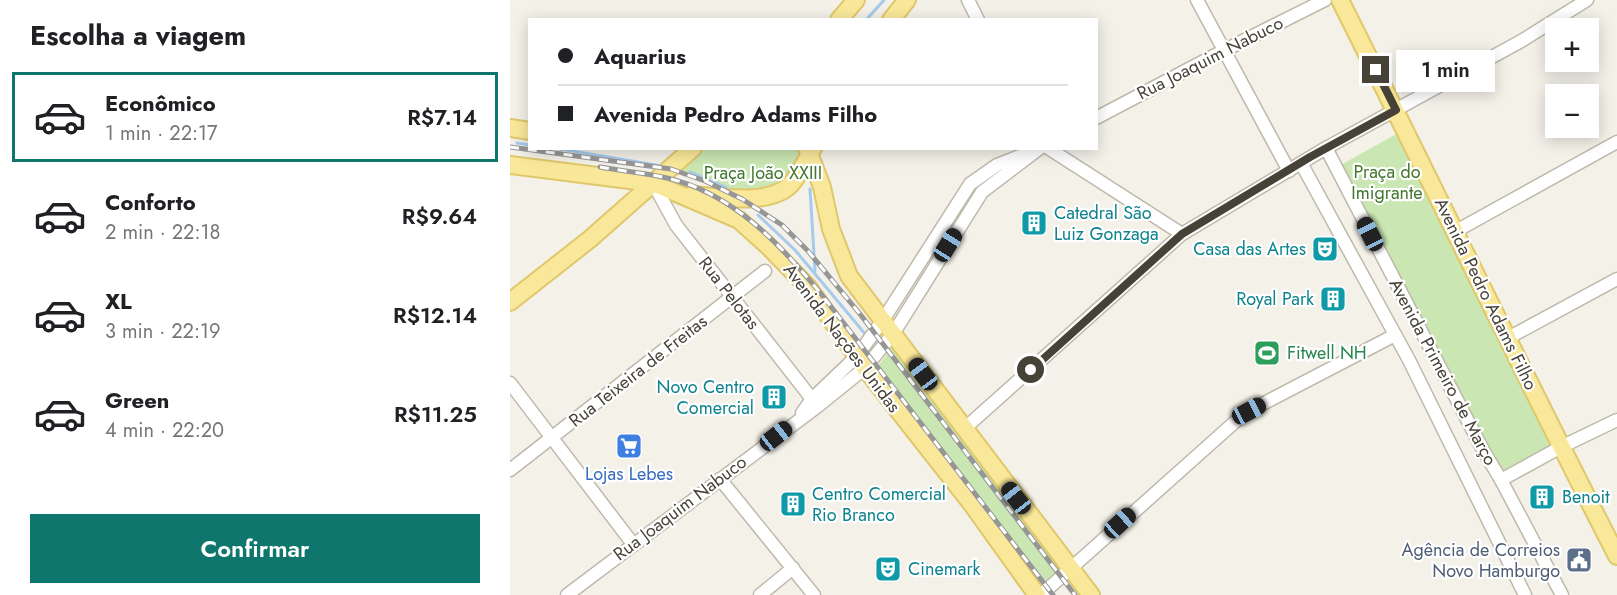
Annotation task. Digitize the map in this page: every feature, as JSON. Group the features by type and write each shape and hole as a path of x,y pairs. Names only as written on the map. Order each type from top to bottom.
{"main road":[{"path":"841,18 856,0"},
{"path":"893,18 907,0"},
{"name":"Avenida Pedro Adams Filho","path":"1340,0 1617,556"},
{"path":"510,128 528,131"},
{"path":"510,302 591,239 691,150"},
{"path":"810,150 822,187 831,229 849,276 1091,595"},
{"path":"682,195 760,198 776,195 790,185 810,150"},
{"name":"Avenida Nações Unidas","path":"510,165 653,183 739,220 808,287 861,362 971,503 1039,595"}],"street":[{"path":"968,0 977,18"},
{"path":"1197,0 1289,171"},
{"name":"Rua Joaquim Nabuco","path":"1098,117 1325,0"},
{"path":"964,429 1182,234 1326,148 1523,40 1587,0"},
{"path":"1456,231 1617,142"},
{"name":"Avenida Primeiro de Março","path":"1326,148 1483,450 1562,595"},
{"name":"Rua Joaquim Nabuco","path":"567,595 818,406 861,362 883,320 970,184 997,165 1034,150"},
{"name":"Rua Joaquim Nabuco","path":"794,422 812,399 861,362 893,334 982,192 1036,150"},
{"path":"1051,150 1182,234"},
{"name":"Avenida Primeiro de Março","path":"1301,163 1409,360 1524,595"},
{"name":"Rua Pelotas","path":"653,183 676,225 812,399"},
{"name":"Rua Teixeira de Freitas","path":"510,470 765,271"},
{"path":"1508,338 1617,279"},
{"path":"1039,595 1249,411 1395,335"},
{"path":"510,383 633,544"},
{"path":"1501,480 1617,420"},
{"path":"720,479 814,595"},
{"path":"760,595 793,568"}],"green space":[{"name":"Praça do Imigrante","path":"1400,132 1557,446 1505,473 1486,448 1339,166"},
{"name":"Praça João XXIII","path":"692,150 806,150 790,185 738,197 705,178 669,169"},
{"path":"895,344 1064,572 1050,587 875,370"}],"waterway":[{"path":"868,18 884,0"},
{"path":"517,143 528,145"},
{"path":"566,150 662,166"},
{"path":"690,172 727,188"},
{"path":"810,189 815,271"},
{"path":"758,215 795,250 866,335"}],"railway":[{"path":"510,147 528,149"},
{"path":"532,150 671,169 705,181 742,199 782,225 808,251 860,314 1075,595"},
{"path":"600,167 659,176 691,185 734,208 772,240 822,295 1053,595"}],"place":[{"name":"Catedral São Luiz Gonzaga","path":"1034,223"},
{"name":"Casa das Artes","path":"1325,249"},
{"name":"Royal Park","path":"1333,299"},
{"name":"Fitwell NH","path":"1267,353"},
{"name":"Novo Centro Comercial","path":"774,397"},
{"name":"Lojas Lebes","path":"629,446"},
{"name":"Benoit","path":"1542,497"},
{"name":"Centro Comercial Rio Branco","path":"793,504"},
{"name":"Agência de Correios Novo Hamburgo","path":"1579,560"},
{"name":"Cinemark","path":"888,569"}],"route":[{"path":"1031,370 1182,234 1310,157 1396,110 1376,70"}]}
